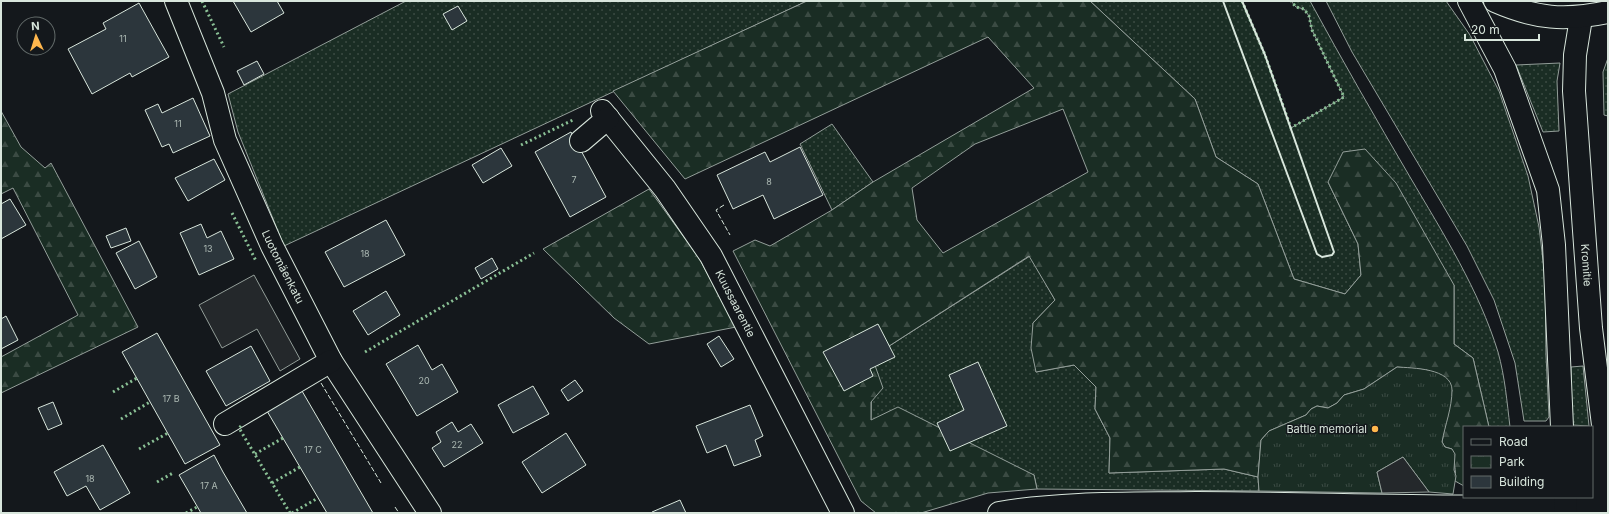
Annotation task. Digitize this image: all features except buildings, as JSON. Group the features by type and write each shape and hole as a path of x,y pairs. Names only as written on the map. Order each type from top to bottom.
{"main road":[{"name":"Luotomäenkatu","path":"176,1 213,93 228,147 272,246 331,361 430,513"},
{"path":"1469,1 1505,69 1548,190 1554,244 1562,426"},
{"path":"1496,1 1518,11 1548,17 1581,18 1608,12"},
{"name":"Kromitie","path":"1581,18 1575,55 1574,91 1591,328 1604,433 1603,508"},
{"name":"Kuussaarentie","path":"581,140 605,115 665,189 711,256 843,513"},
{"path":"225,424 331,361"},
{"path":"999,513 1059,506 1140,504 1281,503 1468,508 1566,505 1603,508"}],"green space":[{"path":"406,1 807,1 284,246 238,132 228,94"},
{"path":"807,1 1090,1 1195,99 1216,157 1258,184 1294,279 1345,294 1361,275 1358,244 1328,182 1343,152 1365,149 1396,183 1454,285 1454,344 1473,358 1489,426 1463,426 1463,485 1455,481 1452,449 1445,447 1442,442 1452,390 1427,370 1397,367 1364,389 1344,395 1337,403 1328,408 1317,406 1311,409 1306,415 1269,431 1261,440 1258,477 1224,469 1109,473 1110,438 1095,409 1096,387 1074,365 1036,372 1031,348 1033,323 1055,300 1029,256 872,357 883,388 871,402 871,420 898,407 1034,475 1037,489 988,493 921,513 876,513 861,501 733,251 755,240 770,246 832,210 873,182 1034,88 988,37 685,179 613,91","holes":["1063,109 1088,172 943,253 917,220 912,188 975,144"]},
{"path":"1090,1 1242,1 1265,55 1291,128 1344,97 1312,30 1309,16 1304,9 1296,7 1291,1 1310,1 1471,284 1498,352 1504,380 1510,426 1489,426 1473,358 1454,344 1454,285 1328,182 1358,244 1361,275 1345,294 1294,279 1258,184 1216,157 1195,99"},
{"path":"1326,1 1446,1 1470,35 1499,91 1528,176 1539,227 1545,277 1546,355 1549,417 1546,421 1524,421 1515,363 1494,300 1467,246 1352,52"},
{"path":"1608,58 1608,116 1604,115 1603,72"},
{"path":"1560,63 1557,81 1559,131 1543,132 1516,65"},
{"path":"1,111 21,147 45,168 51,163 138,327 1,393 1,357 78,315 13,188 1,194"},
{"path":"832,124 873,182 832,210 800,144"},
{"path":"649,189 699,258 736,327 649,344 614,318 543,249"},
{"path":"1030,256 1055,300 1033,323 1036,372 1074,365 1096,387 1095,409 1110,438 1109,473 1224,469 1258,477 1259,491 1037,489 1034,475 871,421 872,357"},
{"path":"1583,366 1589,426 1572,425 1571,367"},
{"path":"1397,367 1421,369 1439,373 1446,377 1450,383 1452,390 1451,403 1442,442 1445,447 1452,449 1455,454 1454,470 1456,476 1453,494 1429,492 1403,457 1377,472 1382,493 1259,491 1258,477 1261,440 1269,431 1306,415 1311,409 1317,406 1328,408 1337,403 1344,395 1364,389"}],"shaded area":[{"path":"254,275 300,359 280,371 257,329 222,348 199,305"},
{"path":"1403,457 1429,492 1382,493 1377,472"}],"hedge":[{"path":"202,1 224,47"},
{"path":"1242,1 1265,55 1291,128 1344,97 1312,30 1309,16 1304,9 1296,7 1291,1"},
{"path":"521,145 575,119"},
{"path":"232,213 256,261"},
{"path":"365,352 534,253"},
{"path":"113,392 137,378"},
{"path":"121,419 150,402"},
{"path":"241,426 239,428 290,513"},
{"path":"139,449 168,433"},
{"path":"255,454 283,438"},
{"path":"272,483 300,467"},
{"path":"157,482 173,473"},
{"path":"292,513 318,498"},
{"path":"186,513 197,507"}],"fence":[{"path":"724,205 716,210 730,235"},
{"path":"321,383 381,483"},
{"path":"395,507 399,513"}],"wall":[{"path":"1223,1 1317,254 1322,257 1332,255 1334,252 1265,55 1242,1"}],"place":[{"name":"Battle memorial","path":"1375,429"}]}
